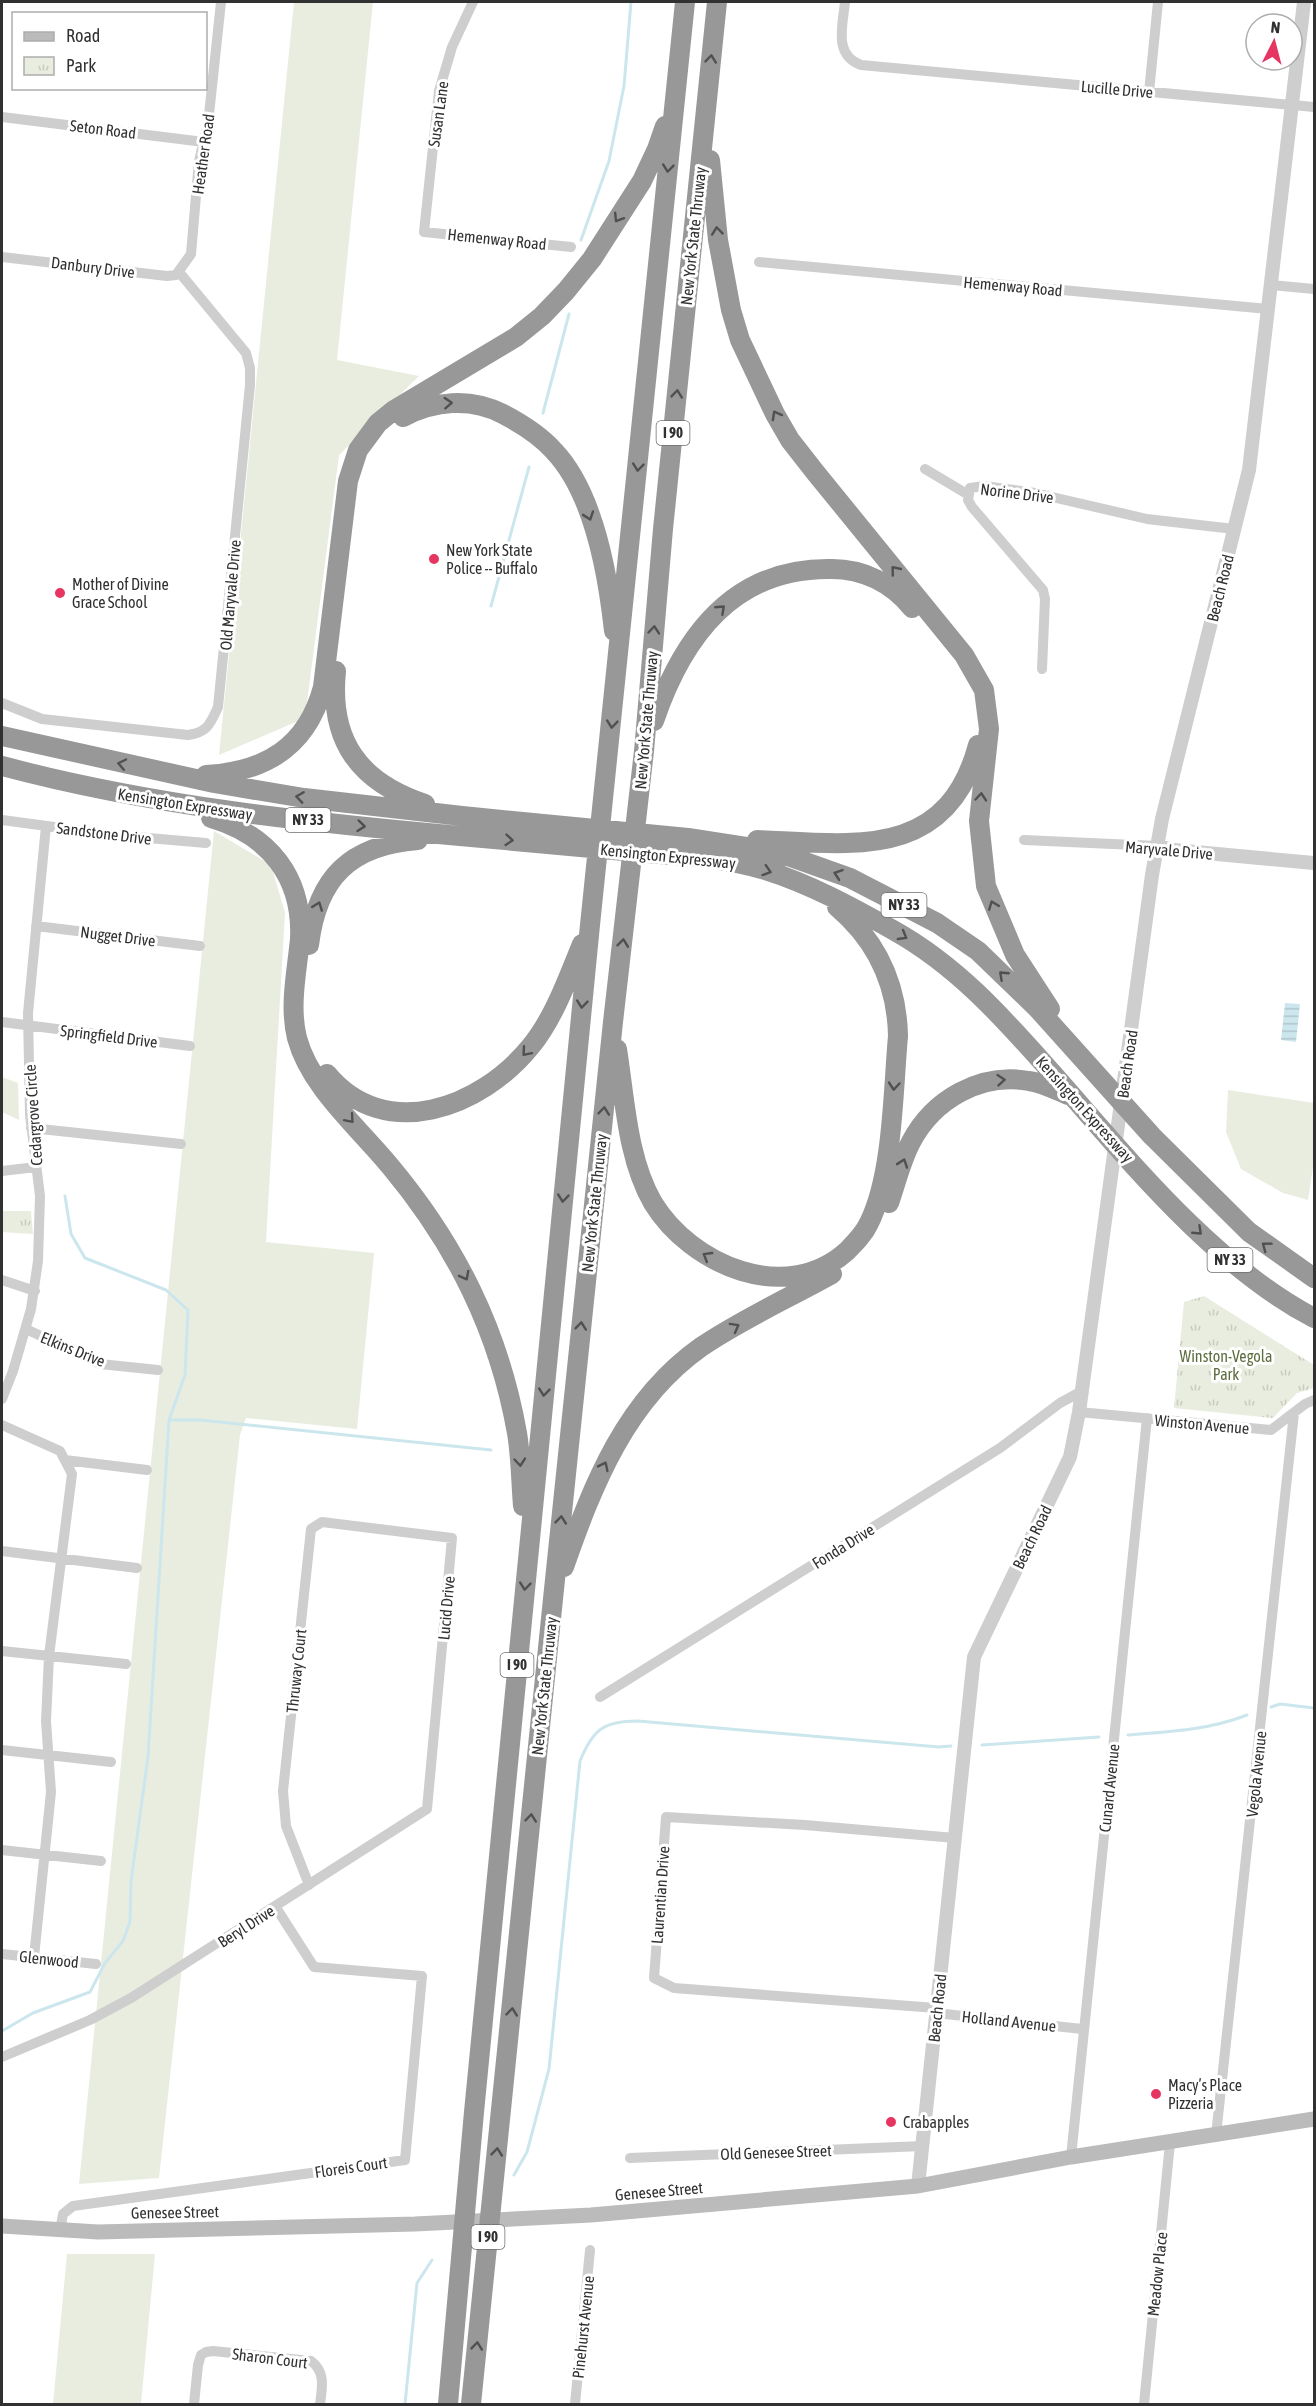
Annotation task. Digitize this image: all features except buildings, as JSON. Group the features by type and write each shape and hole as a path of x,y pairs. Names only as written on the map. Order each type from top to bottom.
{"highway":[{"name":"New York State Thruway","path":"448,2404 590,925 685,2"},
{"name":"New York State Thruway","path":"471,2404 552,1599 644,751 663,529 717,2"},
{"path":"179,776 224,774 252,767 277,756 304,731 312,719 323,687 348,481 358,450 378,423 394,410 516,337 542,316 566,291 592,259 642,181 657,150 679,68"},
{"path":"706,116 723,275 740,340 790,440 964,655 984,690 989,729 979,821 986,886 1015,955 1093,1070"},
{"path":"462,816 412,800 375,779 356,761 344,742 339,725 335,702 335,682 356,485 368,451 385,430 398,420 433,404 467,403 496,410 518,422 537,434 556,452 580,492 596,536 612,610 618,666"},
{"path":"644,751 664,693 689,646 706,623 746,589 773,576 796,571 838,569 861,573 887,585 905,599 961,669 972,687 979,713 980,728 974,759 955,798 925,826 890,839 864,842 676,843"},
{"name":"Kensington Expressway","path":"2,736 179,776 304,798 462,816 559,836"},
{"name":"Kensington Expressway","path":"2,766 97,790 157,801 254,814 459,836 559,836 676,843 791,857 850,878 937,923 978,951 1011,982 1152,1136 1249,1232 1314,1278"},
{"path":"157,801 232,824 248,832 270,850 287,874 299,916 300,936 294,999 297,1036 301,1049 307,1064 324,1089 391,1166 429,1216 468,1280 503,1373 517,1434 528,1559"},
{"path":"459,836 409,840 374,847 343,868 329,883 320,900 311,932 303,1001 307,1036 324,1070 342,1091 356,1101 393,1113 417,1113 456,1103 496,1080 532,1045 570,972 590,925"},
{"name":"Kensington Expressway","path":"676,843 714,858 762,869 815,888 924,948 960,976 989,1003 1090,1117 1189,1222 1239,1268 1295,1308 1314,1318"},
{"path":"613,1022 635,1157 643,1182 653,1202 671,1226 718,1263 750,1274 789,1276 808,1273 837,1260 868,1226 882,1190 898,1036 897,1013 893,990 876,950 847,916 815,888"},
{"path":"552,1599 593,1488 625,1429 649,1395 700,1348 834,1272 854,1257 878,1227 910,1144 934,1110 947,1100 980,1083 1006,1079 1030,1081 1073,1097"}],"main road":[{"name":"Genesee Street","path":"2,2226 60,2231 415,2224 546,2217 918,2186 1071,2157 1314,2119"}],"street":[{"name":"Heather Road","path":"181,271 191,254 199,161 208,124 221,2"},
{"name":"Susan Lane","path":"424,232 439,91 452,47 474,2"},
{"name":"Lucille Drive","path":"845,2 841,42 843,51 854,63 861,65 1314,107"},
{"path":"1149,92 1158,2"},
{"name":"Beach Road","path":"918,2186 974,1657 1070,1457 1079,1412 1157,846 1249,470 1304,2"},
{"name":"Seton Road","path":"2,117 204,141"},
{"name":"Hemenway Road","path":"424,232 571,247"},
{"name":"Danbury Drive","path":"2,257 167,276 176,275 181,271"},
{"name":"Hemenway Road","path":"759,262 1268,309"},
{"name":"Old Maryvale Drive","path":"2,703 42,719 188,735 200,733 209,725 218,707 250,368 246,353 181,271"},
{"path":"1271,285 1314,289"},
{"path":"925,469 967,494"},
{"name":"Norine Drive","path":"1042,669 1045,599 1043,590 972,507 967,494 970,488 984,486 1058,498 1147,519 1234,529"},
{"name":"Sandstone Drive","path":"2,820 206,843"},
{"name":"Cedargrove Circle","path":"2,1399 14,1371 35,1291 40,1196 31,1128 28,1025 46,826"},
{"name":"Maryvale Drive","path":"1024,840 1157,846 1174,850 1314,863"},
{"name":"Nugget Drive","path":"36,926 200,946"},
{"path":"2,1022 28,1025"},
{"name":"Springfield Drive","path":"28,1025 190,1046"},
{"path":"31,1128 181,1144"},
{"path":"2,1171 36,1167"},
{"path":"2,1280 35,1291"},
{"name":"Elkins Drive","path":"26,1329 100,1364 158,1370"},
{"name":"Fonda Drive","path":"600,1697 1000,1448 1060,1403 1082,1391"},
{"name":"Winston Avenue","path":"1079,1412 1271,1430 1305,1404 1314,1400"},
{"name":"Vegola Avenue","path":"1216,2135 1294,1413"},
{"name":"Cunard Avenue","path":"1071,2157 1082,2029 1147,1418"},
{"path":"2,1425 60,1452 72,1474 60,1558 50,1656 46,1721 51,1792 34,1957"},
{"path":"65,1460 147,1470"},
{"name":"Thruway Court","path":"309,1885 286,1826 283,1791 311,1529 322,1522 384,1530"},
{"name":"Lucid Drive","path":"384,1530 452,1538 433,1747"},
{"path":"2,1551 137,1568"},
{"path":"2,1651 126,1664"},
{"name":"Beryl Drive","path":"2,2057 111,2009 427,1809 433,1747"},
{"path":"2,1750 111,1762"},
{"name":"Laurentian Drive","path":"936,2011 674,1988 654,1978 666,1817 805,1825 955,1838"},
{"path":"2,1850 101,1860"},
{"name":"Floreis Court","path":"60,2231 63,2214 73,2206 405,2160 422,1976 314,1967 276,1906"},
{"name":"Glenwood","path":"2,1954 96,1964"},
{"name":"Holland Avenue","path":"936,2011 1082,2029"},
{"name":"Meadow Place","path":"1144,2404 1170,2143"},
{"name":"Old Genesee Street","path":"630,2158 923,2146"},
{"name":"Pinehurst Avenue","path":"575,2404 590,2250"},
{"name":"Sharon Court","path":"194,2404 198,2361 206,2352 308,2360 321,2372 320,2404"}],"green space":[{"path":"294,2 373,2 337,360 419,376 339,455 305,718 219,755"},
{"path":"214,831 271,865 285,913 266,1242 374,1253 357,1429 246,1418 240,1435 159,2178 79,2184"},
{"path":"2,1077 18,1083 19,1120 2,1112"},
{"path":"1228,1090 1314,1103 1314,1160 1308,1200 1283,1193 1241,1169 1226,1132"},
{"path":"2,1211 31,1211 33,1234 2,1232"},
{"name":"Winston-Vegola Park","path":"1204,1296 1314,1365 1314,1388 1297,1393 1273,1418 1174,1408 1184,1302"},
{"path":"67,2254 155,2254 141,2404 53,2404"}],"water":[{"path":"1285,1003 1300,1004 1296,1042 1281,1040"}],"waterway":[{"path":"581,240 609,161 624,86 631,2"},
{"path":"543,413 569,314"},
{"path":"491,606 529,467"},
{"path":"2,2031 33,2013 90,1992 105,1963 123,1941 130,1922 131,1881 148,1757 169,1420 185,1375 188,1310 166,1290 85,1258 71,1234 65,1196"},
{"path":"169,1420 200,1420 491,1450"},
{"path":"1271,1707 1280,1704 1314,1708"},
{"path":"1128,1735 1203,1727 1247,1715"},
{"path":"514,2175 527,2152 549,2069 580,1761 595,1734 608,1725 638,1721 939,1747 951,1746"},
{"path":"982,1745 1099,1737"},
{"path":"405,2404 417,2283 432,2260"}],"place":[{"name":"New York State Police -- Buffalo","path":"434,559"},
{"name":"Mother of Divine Grace School","path":"60,593"},
{"name":"Macy’s Place Pizzeria","path":"1156,2094"},
{"name":"Crabapples","path":"891,2122"}]}
